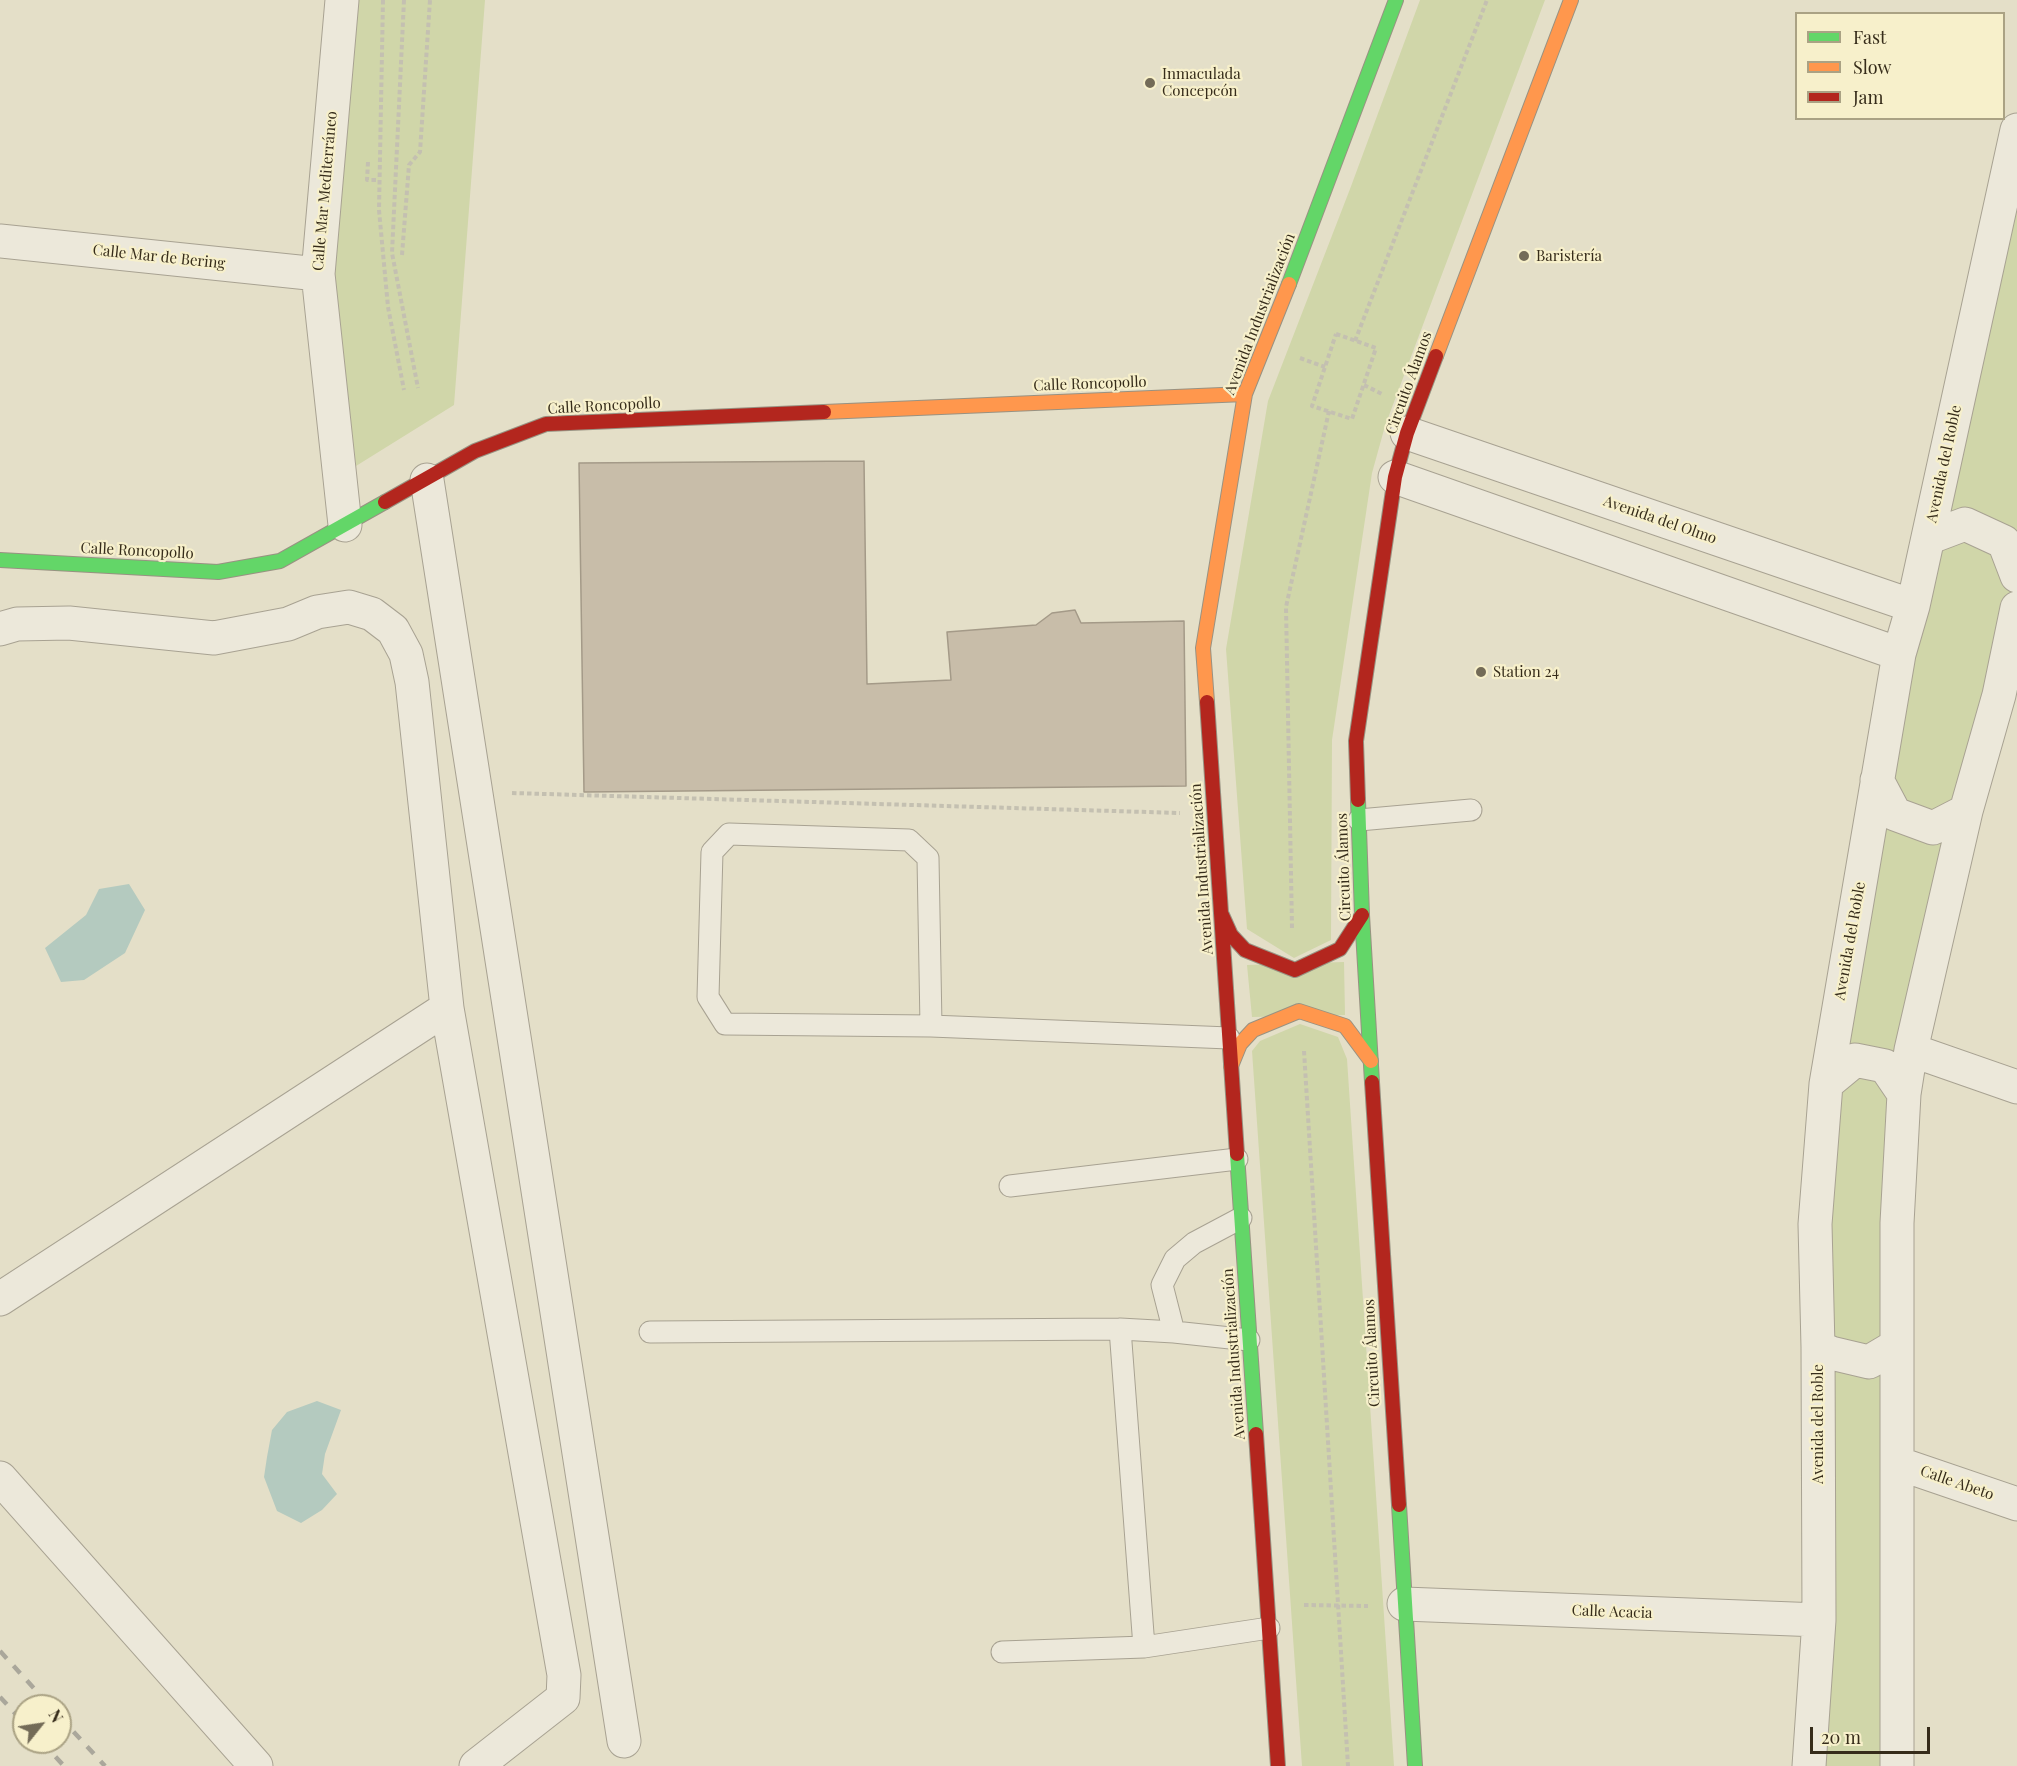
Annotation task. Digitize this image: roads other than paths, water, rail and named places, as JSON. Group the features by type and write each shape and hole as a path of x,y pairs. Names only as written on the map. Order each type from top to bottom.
{"street":[{"name":"Calle Mar Mediterráneo","path":"342,0 318,274 345,525"},
{"name":"Avenida Industrialización","path":"1278,1766 1216,814 1203,648 1245,394 1266,345 1396,0"},
{"name":"Circuito Álamos","path":"1415,1766 1362,915 1356,741 1395,477 1407,433 1570,0"},
{"name":"Avenida del Roble","path":"1809,1766 1819,1620 1815,1224 1826,1084 1899,654 1913,606 2017,130"},
{"name":"Calle Mar de Bering","path":"0,240 318,274"},
{"name":"Calle Roncopollo","path":"0,560 218,572 280,561 475,451 546,424 1245,394"},
{"name":"Avenida del Olmo","path":"1407,433 1913,606"},
{"path":"1395,477 1899,654"},
{"path":"427,480 624,1741"},
{"path":"1928,538 1965,524 2004,542 2017,576"},
{"path":"0,629 17,624 69,623 214,638 288,624 317,612 350,607 372,614 393,630 406,654 412,682 447,1008 564,1675 563,1698 476,1766"},
{"path":"1898,1766 1897,1223 1904,1094 1911,1050 1966,811 2008,698 2017,608"},
{"path":"1877,780 1895,814 1933,828 1966,811"},
{"path":"1222,913 1231,935 1245,950 1295,970 1340,949 1362,915"},
{"path":"0,1299 447,1008"},
{"path":"1231,1066 1240,1044 1253,1030 1299,1011 1345,1026 1371,1061"},
{"path":"1911,1050 2017,1088"},
{"path":"1826,1084 1855,1060 1886,1066 1904,1094"},
{"path":"1818,1347 1831,1353 1869,1362 1896,1346"},
{"name":"Calle Abeto","path":"1897,1463 2017,1504"},
{"path":"0,1478 256,1766"},
{"name":"Calle Acacia","path":"1404,1605 1819,1620"}],"lane":[{"path":"1359,820 1471,810"},
{"path":"931,1026 928,858 909,840 729,834 712,852 708,997 725,1024 931,1026 1230,1038"},
{"path":"1010,1186 1237,1159"},
{"path":"1174,1332 1162,1285 1175,1259 1194,1243 1241,1218"},
{"path":"1120,1329 1144,1647"},
{"path":"650,1332 1120,1329 1249,1340"},
{"path":"1002,1652 1144,1647 1268,1619"}],"railway":[{"path":"0,1651 39,1694"},
{"path":"0,1697 12,1710"},
{"path":"72,1730 105,1766"},
{"path":"53,1754 64,1766"}],"place":[{"name":"Inmaculada Concepcón","path":"1150,83"},
{"name":"Baristería","path":"1524,256"},
{"name":"Station 24","path":"1481,672"}]}
